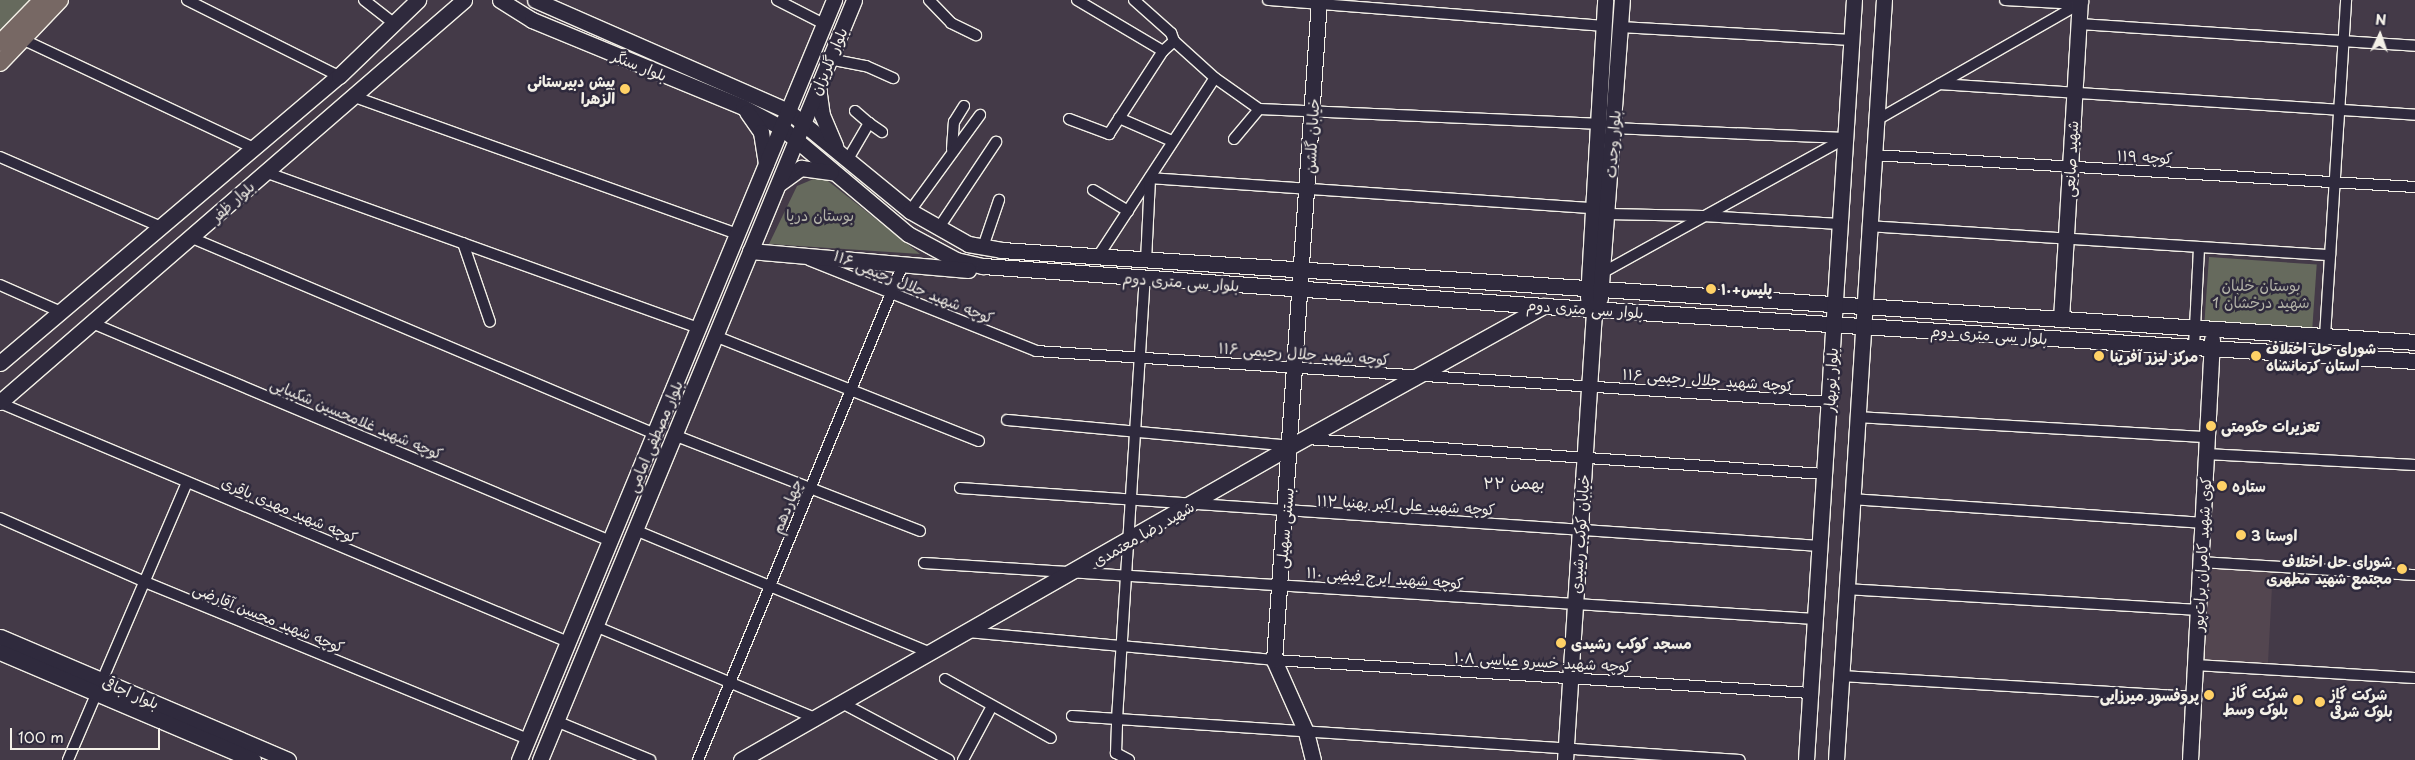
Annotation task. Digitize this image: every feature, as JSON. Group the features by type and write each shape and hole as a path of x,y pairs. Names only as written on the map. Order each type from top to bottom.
{"main road":[{"path":"0,43 42,0"},
{"path":"0,63 24,40 60,0"},
{"name":"بلوار ظفر","path":"0,363 339,76 418,0"},
{"name":"بلوار ظفر","path":"0,403 464,0"},
{"name":"بلوار سنگر","path":"500,0 556,31 743,107 782,128 796,140"},
{"name":"بلوار سنگر","path":"535,0 764,98 788,111 803,122"},
{"name":"بلوار گلریزان","path":"788,111 834,0"},
{"name":"بلوار گلریزان","path":"803,122 854,0"},
{"name":"بلوار وحدت","path":"1594,288 1592,208 1605,0"},
{"name":"بلوار وحدت","path":"1594,288 1602,273 1622,0"},
{"name":"بلوار نوبهار","path":"1806,760 1854,0"},
{"name":"بلوار نوبهار","path":"1836,760 1868,226 1884,0"},
{"name":"شهید صانعی","path":"2061,319 2074,93 2082,1"},
{"name":"خیابان گلشن","path":"1301,289 1319,3"},
{"path":"818,86 822,114 843,155"},
{"path":"764,98 798,89"},
{"path":"743,107 761,132 766,167"},
{"name":"بلوار مصطفی امامی","path":"519,760 788,111"},
{"name":"بلوار مصطفی امامی","path":"540,760 803,122"},
{"name":"بلوار سی متری دوم","path":"803,122 910,211 938,229 968,244 983,247 1097,258 1594,288 2415,342"},
{"name":"بلوار سی متری دوم","path":"796,140 835,174 923,244 956,260 983,266 1544,306 2415,361"},
{"path":"777,186 801,168 824,169 835,174"},
{"path":"750,251 972,270 983,266"},
{"name":"خیابان کوکب رشیدی","path":"1565,755 1594,288"},
{"name":"بستنی سهیلی","path":"1301,289 1274,660 1306,732 1313,760"},
{"name":"شهید رضا معتمدی","path":"741,760 1191,505 1291,446 1544,306"},
{"name":"کوی شهید کامران برات‌پور","path":"2190,760 2213,329"},
{"name":"بلوار اجاقی","path":"0,637 253,760"},
{"name":"بلوار اجاقی","path":"0,652 100,687 288,760"}],"street":[{"path":"187,0 339,76"},
{"path":"364,0 393,23"},
{"path":"777,0 824,24"},
{"path":"929,0 951,23 976,35"},
{"path":"1077,0 1163,52"},
{"path":"1134,0 1171,33 1174,40 1215,78 1259,109 1597,124"},
{"path":"1268,0 1603,26"},
{"path":"2005,0 2082,1"},
{"path":"2324,336 2346,0"},
{"path":"1875,121 2082,1"},
{"path":"2079,24 2415,46"},
{"path":"1620,28 1852,40"},
{"path":"24,40 254,148"},
{"path":"1069,119 1109,134 1163,52 1174,40"},
{"path":"829,59 866,66 893,78"},
{"path":"1097,258 1215,78"},
{"path":"1940,84 2415,115"},
{"path":"352,96 738,234"},
{"path":"952,149 954,122 964,106"},
{"path":"1234,139 1259,109"},
{"path":"855,111 882,132"},
{"path":"910,211 952,149 960,144 980,115"},
{"path":"1119,118 1172,141"},
{"path":"843,155 869,123"},
{"path":"1613,128 1846,138"},
{"path":"1602,273 1846,138"},
{"path":"938,229 996,142"},
{"name":"کوچه ۱۱۹","path":"1873,155 2415,187"},
{"path":"0,157 161,227"},
{"path":"265,172 699,328"},
{"path":"1150,178 1592,208"},
{"path":"1146,261 1150,178"},
{"path":"1093,190 1128,211"},
{"path":"983,247 998,200"},
{"path":"1607,214 1703,216 1840,224"},
{"path":"1868,226 2330,255"},
{"path":"192,238 655,434"},
{"path":"463,243 490,322"},
{"path":"2194,347 2199,247"},
{"name":"کوچه شهید جلال رحیمی ۱۱۶","path":"795,254 1036,351 1829,402"},
{"name":"چهاردهم","path":"698,760 903,264"},
{"path":"1129,760 1116,754 1117,719 1145,279"},
{"path":"0,285 61,312"},
{"name":"کوچه شهید غلامحسین شکیبایی","path":"92,323 610,541"},
{"path":"715,336 979,441"},
{"name":"کوچه شهید مهدی باقری","path":"0,403 568,642"},
{"path":"1857,417 2207,438"},
{"path":"1006,420 1291,446"},
{"path":"674,435 920,531"},
{"path":"1306,439 1824,474"},
{"path":"2206,454 2415,465"},
{"path":"68,760 188,482"},
{"name":"کوچه شهید علی اکبر بهنیا ۱۱۲","path":"960,488 1285,512 1580,529 1820,546"},
{"path":"1852,500 2203,523"},
{"name":"کوچه شهید محسن آقارضی","path":"0,518 145,582 528,739"},
{"path":"635,530 930,653"},
{"path":"2200,562 2415,575"},
{"name":"کوچه شهید ایرج فیضی ۱۱۰","path":"924,563 1070,574 1815,619"},
{"path":"1846,589 2198,610"},
{"path":"595,626 815,718"},
{"name":"کوچه شهید خسرو عباسی ۱۰۸","path":"968,632 1274,660 1810,692"},
{"path":"2195,665 2415,678"},
{"path":"1841,676 2194,697"},
{"path":"946,679 1051,738"},
{"path":"842,703 949,760"},
{"path":"963,760 992,706"},
{"path":"1072,716 1306,732 1565,755 1740,760"},
{"path":"556,721 650,760"},
{"path":"1836,760 1844,760"}],"shaded area":[{"path":"2206,566 2273,570 2268,665 2201,662"}],"green space":[{"path":"0,0 32,0 0,33"},
{"name":"بوستان دریا","path":"816,178 828,181 920,254 769,244 797,186"},
{"name":"بوستان خلبان شهید درخشان 1","path":"2209,257 2317,265 2312,329 2204,322"}],"place":[{"name":"پیش دبیرستانی الزهرا","path":"625,89"},
{"name":"پلیس+۱۰","path":"1711,289"},
{"name":"مرکز لیزر آفرینا","path":"2099,356"},
{"name":"شورای حل اختلاف استان کرمانشاه","path":"2256,356"},
{"name":"تعزیرات حکومتی","path":"2211,426"},
{"name":"ستاره","path":"2222,486"},
{"name":"اوستا 3","path":"2241,535"},
{"name":"شورای حل اختلاف مجتمع شهید مطهری","path":"2402,569"},
{"name":"مسجد کوکب رشیدی","path":"1561,643"},
{"name":"پروفسور میرزایی","path":"2209,695"},
{"name":"شرکت گاز بلوک وسط","path":"2298,700"},
{"name":"شرکت گاز بلوک شرقی","path":"2320,702"}],"district":[{"name":"۲۲ بهمن","path":"1514,482"}]}
